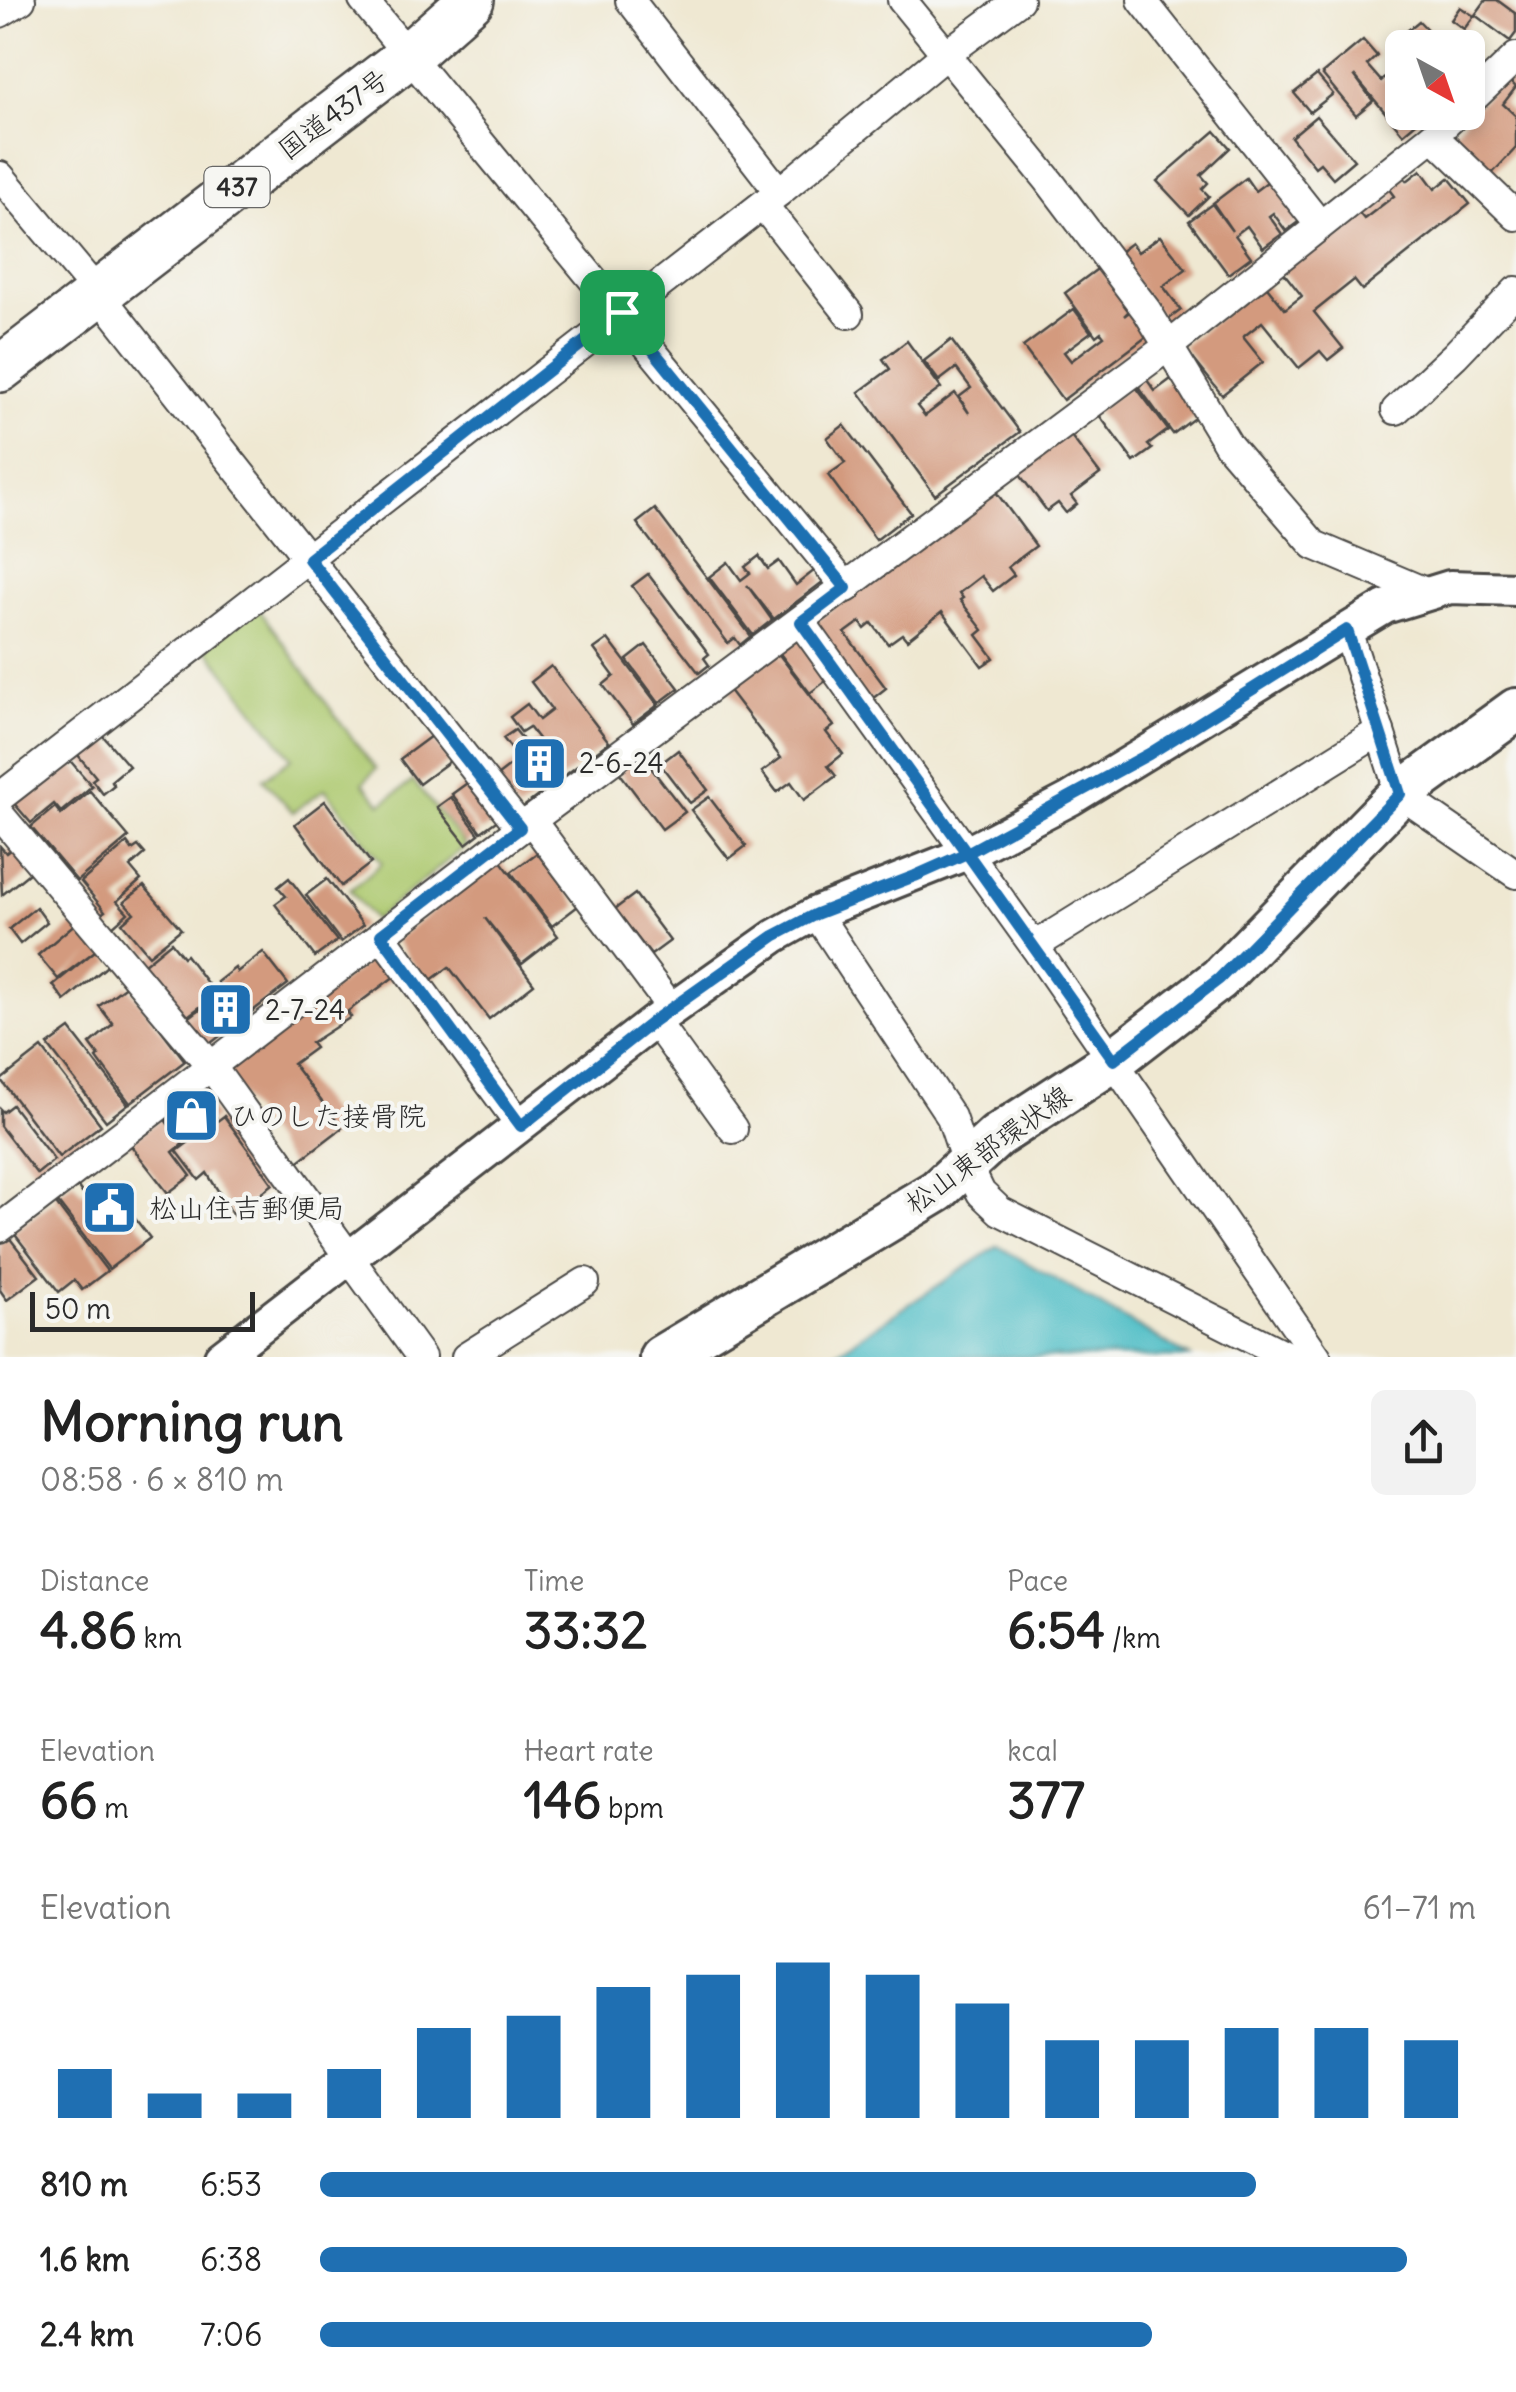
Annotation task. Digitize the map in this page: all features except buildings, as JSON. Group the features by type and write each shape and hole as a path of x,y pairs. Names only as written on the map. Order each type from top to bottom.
{"highway":[{"name":"国道437号","path":"0,369 410,56 471,0"}],"main road":[{"name":"松山東部環状線","path":"661,1357 936,1191 997,1136 1114,1060 1219,979 1400,794 1516,710"}],"street":[{"path":"0,13 21,0"},
{"path":"363,0 846,588"},
{"path":"630,0 849,314"},
{"path":"902,0 1049,181 1170,345 1229,446 1314,545 1425,592"},
{"path":"0,797 771,198 945,55 1019,0"},
{"path":"1142,0 1319,224"},
{"path":"1485,87 1516,57"},
{"path":"0,1228 526,824 1170,345 1439,130"},
{"path":"1433,136 1516,216"},
{"path":"0,176 526,824 664,1015 733,1129"},
{"path":"1396,410 1456,355 1516,291"},
{"path":"221,1357 664,1015 774,936 816,914 967,853 1133,763 1385,607 1450,587 1516,589"},
{"path":"801,622 1034,946 1318,1357"},
{"path":"1347,630 1400,794 1516,874"},
{"path":"1034,946 1380,731"},
{"path":"0,815 211,1066 421,1357"},
{"path":"816,914 951,1117 981,1193 1000,1211 1289,1357"},
{"path":"381,935 521,1126"},
{"path":"466,1357 585,1282"}],"green space":[{"path":"257,607 376,769 363,783 381,804 413,781 466,846 374,920 350,890 382,863 325,789 293,812 263,779 292,758 205,647"}],"water":[{"path":"998,1246 1190,1357 829,1357"}],"place":[{"name":"2-6-24","path":"540,763"},
{"name":"2-7-24","path":"226,1010"},
{"name":"ひのした接骨院","path":"191,1116"},
{"name":"松山住吉郵便局","path":"110,1208"}],"route":[{"path":"622,312 309,559 520,828 381,935 521,1126 655,1020 774,936 816,914 967,853 1114,1060 1219,979 1400,794 1347,630 1149,754 967,853 801,622 846,588 622,312"}]}
